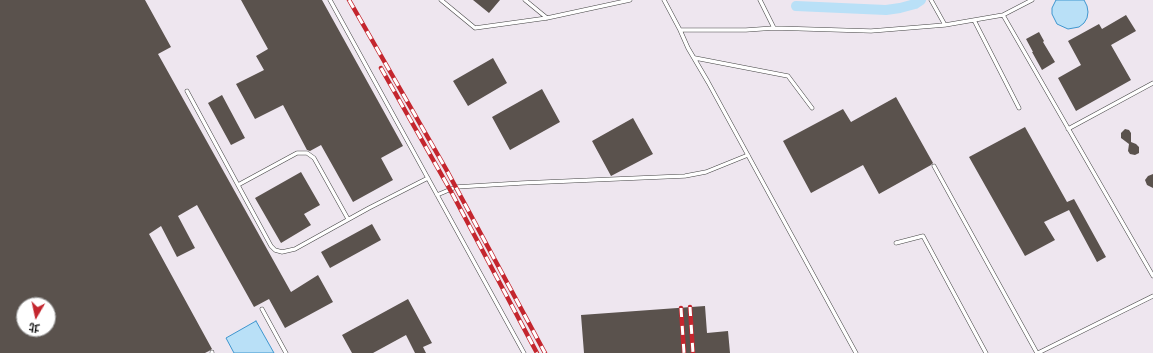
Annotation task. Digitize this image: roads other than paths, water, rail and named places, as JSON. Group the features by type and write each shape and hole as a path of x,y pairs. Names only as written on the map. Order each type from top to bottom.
{"lane":[{"path":"330,0 524,353"},
{"path":"441,0 475,28 547,18 630,0"},
{"path":"525,0 547,18"},
{"path":"664,0 688,48 695,58 856,353"},
{"path":"760,0 774,28"},
{"path":"931,0 945,25"},
{"path":"680,30 774,28 871,31 945,25 1003,15 1032,0"},
{"path":"1003,15 1153,276"},
{"path":"974,20 1019,108"},
{"path":"695,58 788,76 812,108"},
{"path":"1068,129 1153,83"},
{"path":"186,91 271,246 276,250 282,252 295,249 348,219 428,178"},
{"path":"238,185 297,153 307,152 314,158 348,219"},
{"path":"438,195 456,188 464,187 685,176 706,172 748,155"},
{"path":"934,166 1038,353 1153,296"},
{"path":"896,242 923,236 986,353"},
{"path":"262,309 286,353"}],"water":[{"path":"1056,0 1084,0 1088,12 1084,23 1079,27 1068,29 1057,24 1052,14 1052,8"},
{"path":"256,321 274,353 234,353 226,338"}],"waterway":[{"path":"796,6 886,10 915,4 921,0"}],"railway":[{"path":"349,0 446,169 545,353"},
{"path":"381,68 453,195 537,353"},
{"path":"690,307 693,353"},
{"path":"681,308 684,353"}]}
